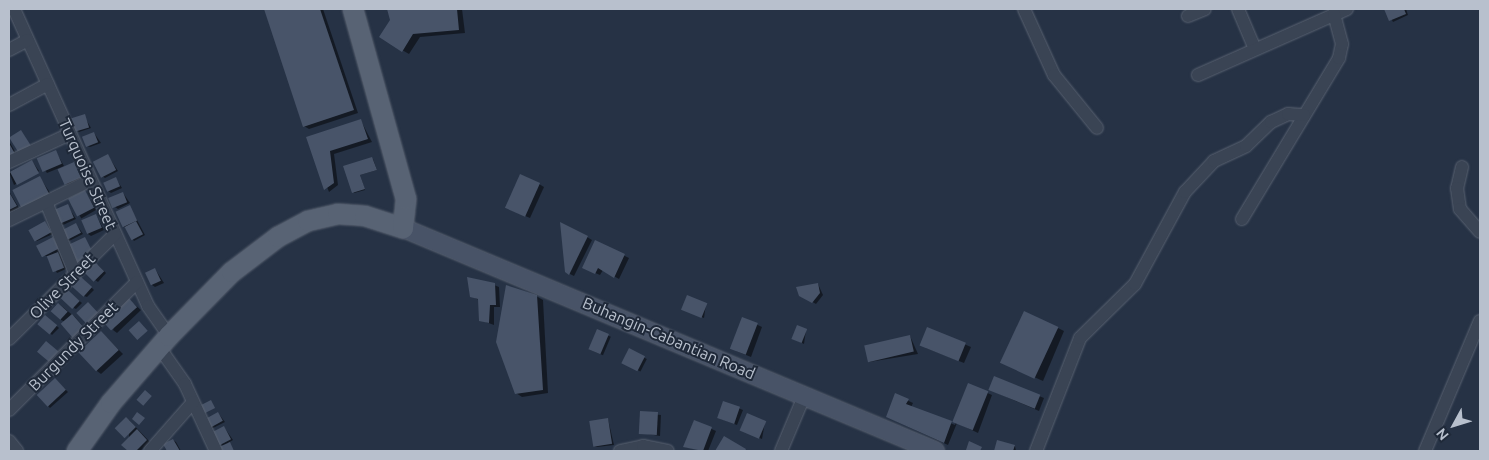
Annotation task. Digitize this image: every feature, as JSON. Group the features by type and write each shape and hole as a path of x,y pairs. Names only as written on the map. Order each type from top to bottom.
{"main road":[{"path":"77,451 164,342 232,272 302,224 352,214 403,228 406,199 353,9"},
{"name":"Buhangin-Cabantian Road","path":"403,228 805,394 935,451"}],"street":[{"name":"Turquoise Street","path":"14,9 164,342 216,451"},
{"path":"1024,9 1054,75 1097,128"},
{"path":"1188,16 1206,9"},
{"path":"1238,9 1255,49"},
{"path":"1198,75 1347,9"},
{"path":"1242,219 1339,58 1342,44 1334,14"},
{"path":"9,50 28,40"},
{"path":"9,105 48,84"},
{"path":"1036,451 1080,338 1135,284 1185,192 1214,160 1246,146 1271,122 1288,114 1304,115"},
{"path":"9,162 70,134"},
{"path":"1462,167 1457,188 1460,209 1480,232"},
{"path":"9,220 91,180"},
{"path":"46,202 75,273"},
{"name":"Olive Street","path":"9,339 115,234"},
{"name":"Burgundy Street","path":"9,410 137,282"},
{"path":"1426,451 1480,321"},
{"path":"781,451 805,394"},
{"path":"155,449 193,402"},
{"path":"9,441 17,451"},
{"path":"620,451 644,446 668,451"}],"building":[{"path":"264,9 320,9 354,110 303,127"},
{"path":"387,9 457,9 459,30 413,34 402,52 379,37 390,20"},
{"path":"1384,9 1404,9 1406,14 1389,21"},
{"path":"85,114 89,127 75,132 71,118"},
{"path":"361,119 368,139 330,151 334,183 324,190 306,137"},
{"path":"21,130 31,146 19,154 9,137"},
{"path":"94,132 98,142 86,147 82,137"},
{"path":"9,143 15,154 9,157"},
{"path":"56,150 62,164 43,172 37,158"},
{"path":"108,154 116,170 101,178 93,162"},
{"path":"372,157 377,170 360,175 365,189 352,193 343,166"},
{"path":"32,160 39,173 17,185 10,172"},
{"path":"74,162 81,178 64,185 58,169"},
{"path":"520,174 540,183 525,217 505,208"},
{"path":"40,176 49,194 21,208 12,190"},
{"path":"116,177 120,186 107,192 103,183"},
{"path":"85,190 94,208 77,216 68,199"},
{"path":"9,192 17,206 9,210"},
{"path":"123,192 127,202 112,208 108,198"},
{"path":"68,204 74,218 59,224 53,210"},
{"path":"130,205 137,220 123,227 115,212"},
{"path":"96,214 102,228 87,234 81,220"},
{"path":"45,221 51,232 35,242 28,230"},
{"path":"136,221 143,234 132,240 125,227"},
{"path":"560,222 588,236 569,275 565,272"},
{"path":"76,223 81,233 65,241 60,231"},
{"path":"53,237 59,249 42,257 36,246"},
{"path":"85,237 91,249 77,264 68,245"},
{"path":"595,240 625,254 614,278 598,268 595,274 582,268"},
{"path":"58,252 64,268 53,272 47,256"},
{"path":"95,262 104,271 94,282 84,273"},
{"path":"155,268 161,281 151,285 145,273"},
{"path":"81,277 92,287 83,297 72,287"},
{"path":"467,277 495,283 496,305 490,305 489,323 479,321 478,299 470,297"},
{"path":"818,283 820,293 812,303 799,296 796,287"},
{"path":"506,285 537,295 543,390 515,394 496,342"},
{"path":"68,290 80,301 72,309 60,298"},
{"path":"687,295 707,303 701,318 681,310"},
{"path":"127,296 137,307 111,331 101,319"},
{"path":"88,302 99,314 87,325 76,313"},
{"path":"58,303 68,312 60,320 51,311"},
{"path":"1024,311 1058,327 1034,379 1000,363"},
{"path":"72,314 84,328 72,337 61,324"},
{"path":"45,315 57,325 50,334 37,324"},
{"path":"742,317 758,323 746,355 730,349"},
{"path":"139,321 148,331 137,340 129,330"},
{"path":"797,325 807,329 802,343 791,339"},
{"path":"927,327 966,343 958,361 920,346"},
{"path":"597,329 609,334 600,354 588,349"},
{"path":"101,331 119,350 96,371 78,352"},
{"path":"910,335 914,352 868,362 864,346"},
{"path":"46,341 58,351 49,362 37,352"},
{"path":"629,348 645,356 637,371 621,363"},
{"path":"994,376 1040,395 1035,409 988,390"},
{"path":"55,378 66,390 48,407 37,395"},
{"path":"968,383 988,391 973,430 952,422"},
{"path":"145,390 152,396 143,406 136,400"},
{"path":"895,393 909,399 906,404 952,421 944,443 886,417"},
{"path":"211,400 215,408 202,415 198,407"},
{"path":"723,401 740,407 734,424 717,418"},
{"path":"640,411 658,412 657,435 639,434"},
{"path":"137,412 145,418 139,425 132,419"},
{"path":"218,412 223,421 209,429 204,420"},
{"path":"747,413 766,421 759,439 740,430"},
{"path":"126,417 136,427 125,438 115,428"},
{"path":"608,418 612,444 593,447 589,421"},
{"path":"694,420 712,427 703,451 683,447"},
{"path":"224,426 231,439 220,445 213,432"},
{"path":"137,429 147,440 136,451 128,451 121,445"},
{"path":"724,436 746,449 745,451 715,451"},
{"path":"173,439 180,451 167,451 163,444"},
{"path":"997,440 1015,445 1013,451 994,451"},
{"path":"969,441 982,447 980,451 966,450"},
{"path":"230,442 234,451 221,451 219,447"}]}
